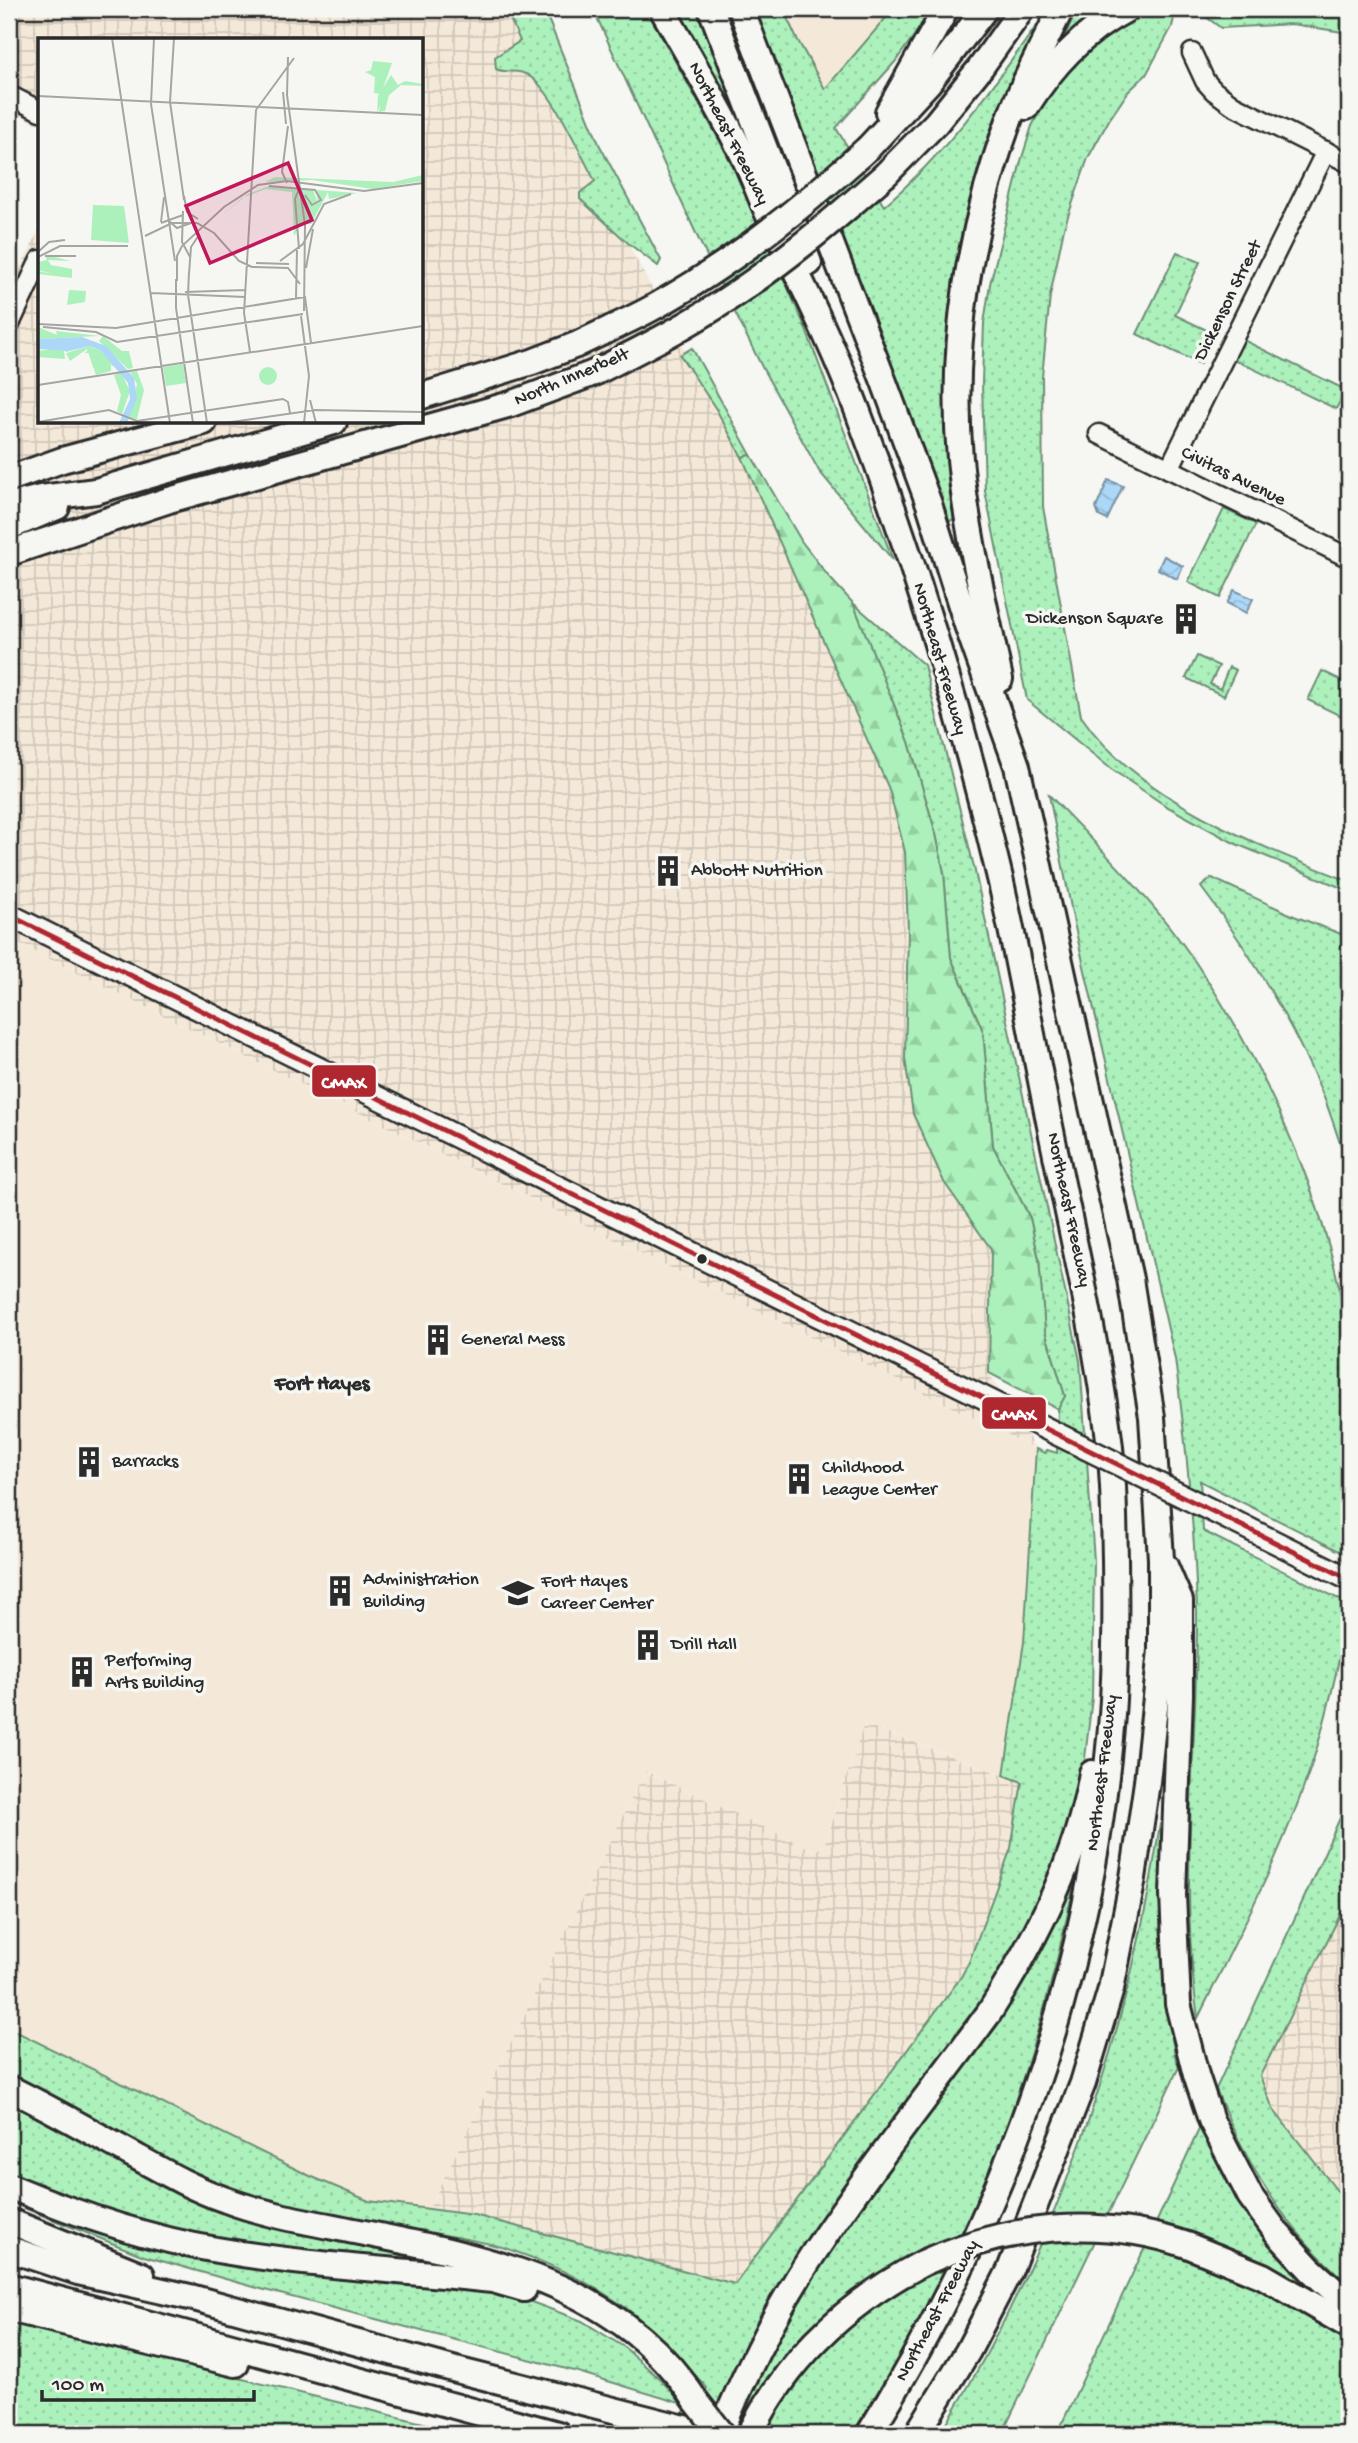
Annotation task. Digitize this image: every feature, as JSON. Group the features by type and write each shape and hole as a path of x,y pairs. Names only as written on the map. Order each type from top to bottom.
{"highway":[{"name":"Northeast Freeway","path":"662,9 712,94 747,164 857,408 915,576 954,705 1000,878 1084,1284 1109,1437 1114,1496 1116,1641 1110,1739 1099,1829 1082,1928 1055,2029 1026,2119 985,2219 954,2287 906,2375 869,2434"},
{"path":"711,9 800,234 857,408"},
{"name":"Northeast Freeway","path":"741,9 889,394 1017,766 1130,1279 1152,1417 1161,1559 1161,1650 1147,1783 1133,1878 1111,1989 1083,2083 1009,2272 968,2351 917,2434"},
{"path":"869,146 946,9"},
{"name":"North Innerbelt","path":"424,395 532,362 576,345 653,308 724,264 788,217 869,146 929,82 985,9"},
{"name":"North Innerbelt","path":"9,553 169,500 511,404 594,373 672,333 727,300 818,234 886,174 936,123 981,67 1022,9"},
{"path":"1017,766 977,576 964,493 958,422 958,371 969,268 990,179 1025,82 1060,9"},
{"path":"1000,149 1038,88 1062,58 1085,36 1127,9"},
{"path":"424,384 466,383"},
{"path":"9,479 62,460 197,424"},
{"path":"9,527 96,491 327,424"},
{"path":"9,506 41,498 96,491"},
{"path":"1161,1559 1180,1601 1180,1695 1172,1895 1178,2004 1186,2036 1211,2120 1250,2196 1277,2234 1349,2304"},
{"path":"9,2088 179,2180 225,2200 273,2214 479,2258 556,2285 624,2324 654,2349 680,2376 721,2434 754,2356 807,2263 989,2013 1037,1931 1063,1874 1089,1787 1116,1641"},
{"path":"9,2186 72,2213 215,2250 285,2261 493,2280 536,2293 609,2327 637,2347 696,2401"},
{"path":"9,2221 97,2255 194,2298"},
{"path":"750,2434 774,2392 823,2332 854,2305 888,2281 923,2263 952,2249 991,2238 1061,2227 1140,2232 1187,2245 1263,2276 1349,2326"},
{"path":"9,2249 78,2272 194,2298 460,2371 708,2434"},
{"path":"9,2286 558,2434"},
{"path":"9,2309 261,2369 330,2374"}],"main road":[{"path":"9,915 1348,1578"}],"street":[{"path":"1192,53 1205,81 1233,105 1349,163"},
{"path":"9,95 38,110"},
{"name":"Dickenson Street","path":"1169,469 1326,151"},
{"path":"9,326 38,264"},
{"name":"Civitas Avenue","path":"1099,435 1349,558"}],"shaded area":[{"path":"9,9 506,9 520,42 742,457 889,789 905,852 908,931 905,1058 913,1114 944,1182 991,1249 989,1373 1036,1449 9,939 9,292 38,232 38,424 424,424 424,38 38,38 38,124 9,110"},
{"path":"783,9 890,9 885,19 824,89"},
{"name":"Fort Hayes Career Center","path":"9,939 1036,1449 1024,1642 1004,1775 864,1724 824,1845 815,1851 645,1771 428,2210 369,2201 310,2176 9,2028"},
{"path":"864,1724 1022,1782 1011,1848 961,1977 735,2284 474,2215 428,2210 645,1771 815,1851 824,1845"},
{"path":"1349,1897 1349,2206 1273,2109 1260,2076"}],"green space":[{"path":"506,9 544,9 599,144 661,260 658,266 628,243 580,199 580,193 595,181 558,111 540,86 523,73 496,69 495,57 520,41"},
{"path":"593,9 646,9 732,163 803,322 893,560 819,471 763,369 699,240"},
{"path":"675,9 700,9 734,95 726,99"},
{"path":"755,9 783,9 825,89 885,19 890,9 933,9 895,62 836,128 884,206 946,144 983,100 1035,29 988,138 955,274 949,315 944,396 948,478 954,519 948,522 889,357"},
{"path":"1078,9 1107,9 1068,39 1065,36"},
{"path":"1156,9 1176,9 1172,27 1146,75 1128,92 1088,158 1064,228 1050,296 1042,377 1043,507 1081,716 1105,745 1134,772 1166,795 1240,835 1349,881 1349,891 1234,843 1166,806 1111,769 1027,700 985,491 982,382 984,323 990,284 1021,161 1032,126 1049,94 1069,66 1094,44 1125,22"},
{"path":"1202,9 1349,9 1349,33 1292,24 1221,28 1205,16"},
{"path":"1177,252 1200,262 1175,315 1215,334 1200,364 1137,334"},
{"path":"1235,336 1346,390 1336,409 1225,355"},
{"path":"692,348 751,455 742,457 716,409 680,355"},
{"path":"751,455 802,542 853,603 909,742 936,834 944,873 951,958 983,1031 993,1146 1030,1218 1039,1260 1045,1331 1065,1396 1058,1409 989,1373 991,1249 944,1182 913,1114 905,1058 908,931 905,852 889,789 742,457"},
{"path":"1224,509 1256,524 1220,598 1188,582"},
{"path":"853,603 924,665 974,867 1080,1361 1094,1561 1092,1697 1084,1767 1073,1807 1055,1862 1023,1938 709,2434 677,2434 685,2409 680,2403 578,2372 144,2256 9,2202 9,2196 78,2222 510,2294 582,2321 624,2347 660,2379 694,2416 707,2388 665,2343 631,2312 593,2287 537,2260 475,2241 285,2205 207,2181 9,2075 9,2028 310,2176 369,2201 474,2215 735,2284 961,1977 1011,1848 1022,1782 1004,1775 1024,1642 1036,1449 1045,1453 1047,1450 1057,1453 1058,1409 1065,1396 1045,1331 1039,1260 1030,1218 993,1146 983,1031 951,958 944,873 936,834 909,742"},
{"path":"1197,656 1219,666 1210,684 1220,689 1229,667 1236,670 1224,696 1186,678"},
{"path":"1322,671 1349,684 1349,720 1308,700"},
{"path":"1049,795 1126,876 1180,940 1223,1005 1248,1050 1273,1098 1314,1199 1342,1300 1349,1349 1349,1556 1200,1481 1203,1531 1349,1604 1349,1608 1325,1718 1303,1788 1261,1888 1198,2018 1192,1968 1189,1867 1197,1613 1192,1518 1179,1391 1175,1359 1074,923"},
{"path":"1212,878 1294,916 1349,937 1349,1170 1327,1104 1283,1013 1253,961 1201,887"},
{"path":"1349,1791 1349,1897 1260,2076 1273,2109 1349,2206 1349,2284 1306,2242 1270,2195 1241,2144 1216,2089 1340,1818"},
{"path":"1160,1824 1166,1824 1167,2006 1179,2067 1002,2434 940,2434 1019,2291 1082,2140 1107,2063 1128,1984 1146,1905"},
{"path":"1070,1874 1076,1875 1049,1990 1033,2047 994,2159 947,2267 887,2378 852,2434 758,2434 809,2358 926,2257 914,2253 855,2292 814,2326 785,2361 739,2434 732,2434 777,2328"},
{"path":"9,2097 169,2187 477,2266 476,2271 232,2244 122,2219 9,2176"},
{"path":"1200,2127 1237,2199 1261,2233 1305,2280 1301,2285 1222,2244 1156,2223"},
{"path":"1147,2243 1215,2263 1349,2335 1349,2434 1057,2434"},
{"path":"9,2322 468,2434 9,2434"}],"water":[{"path":"1108,480 1123,486 1107,520 1099,516 1096,508"},
{"path":"1164,556 1183,566 1177,579 1158,569"},
{"path":"1234,590 1253,599 1246,613 1227,603"}],"transit line":[{"name":"CMAX","path":"9,915 1349,1579"}],"place":[{"name":"Dickenson Square","path":"1186,619"},
{"name":"Abbott Nutrition","path":"668,871"},
{"name":"General Mess","path":"438,1340"},
{"name":"Barracks","path":"89,1462"},
{"name":"Childhood League Center","path":"799,1479"},
{"name":"Administration Building","path":"340,1591"},
{"name":"Fort Hayes Career Center","path":"518,1593"},
{"name":"Drill Hall","path":"648,1645"},
{"name":"Performing Arts Building","path":"82,1672"}],"district":[{"name":"Fort Hayes","path":"322,1385"}]}
